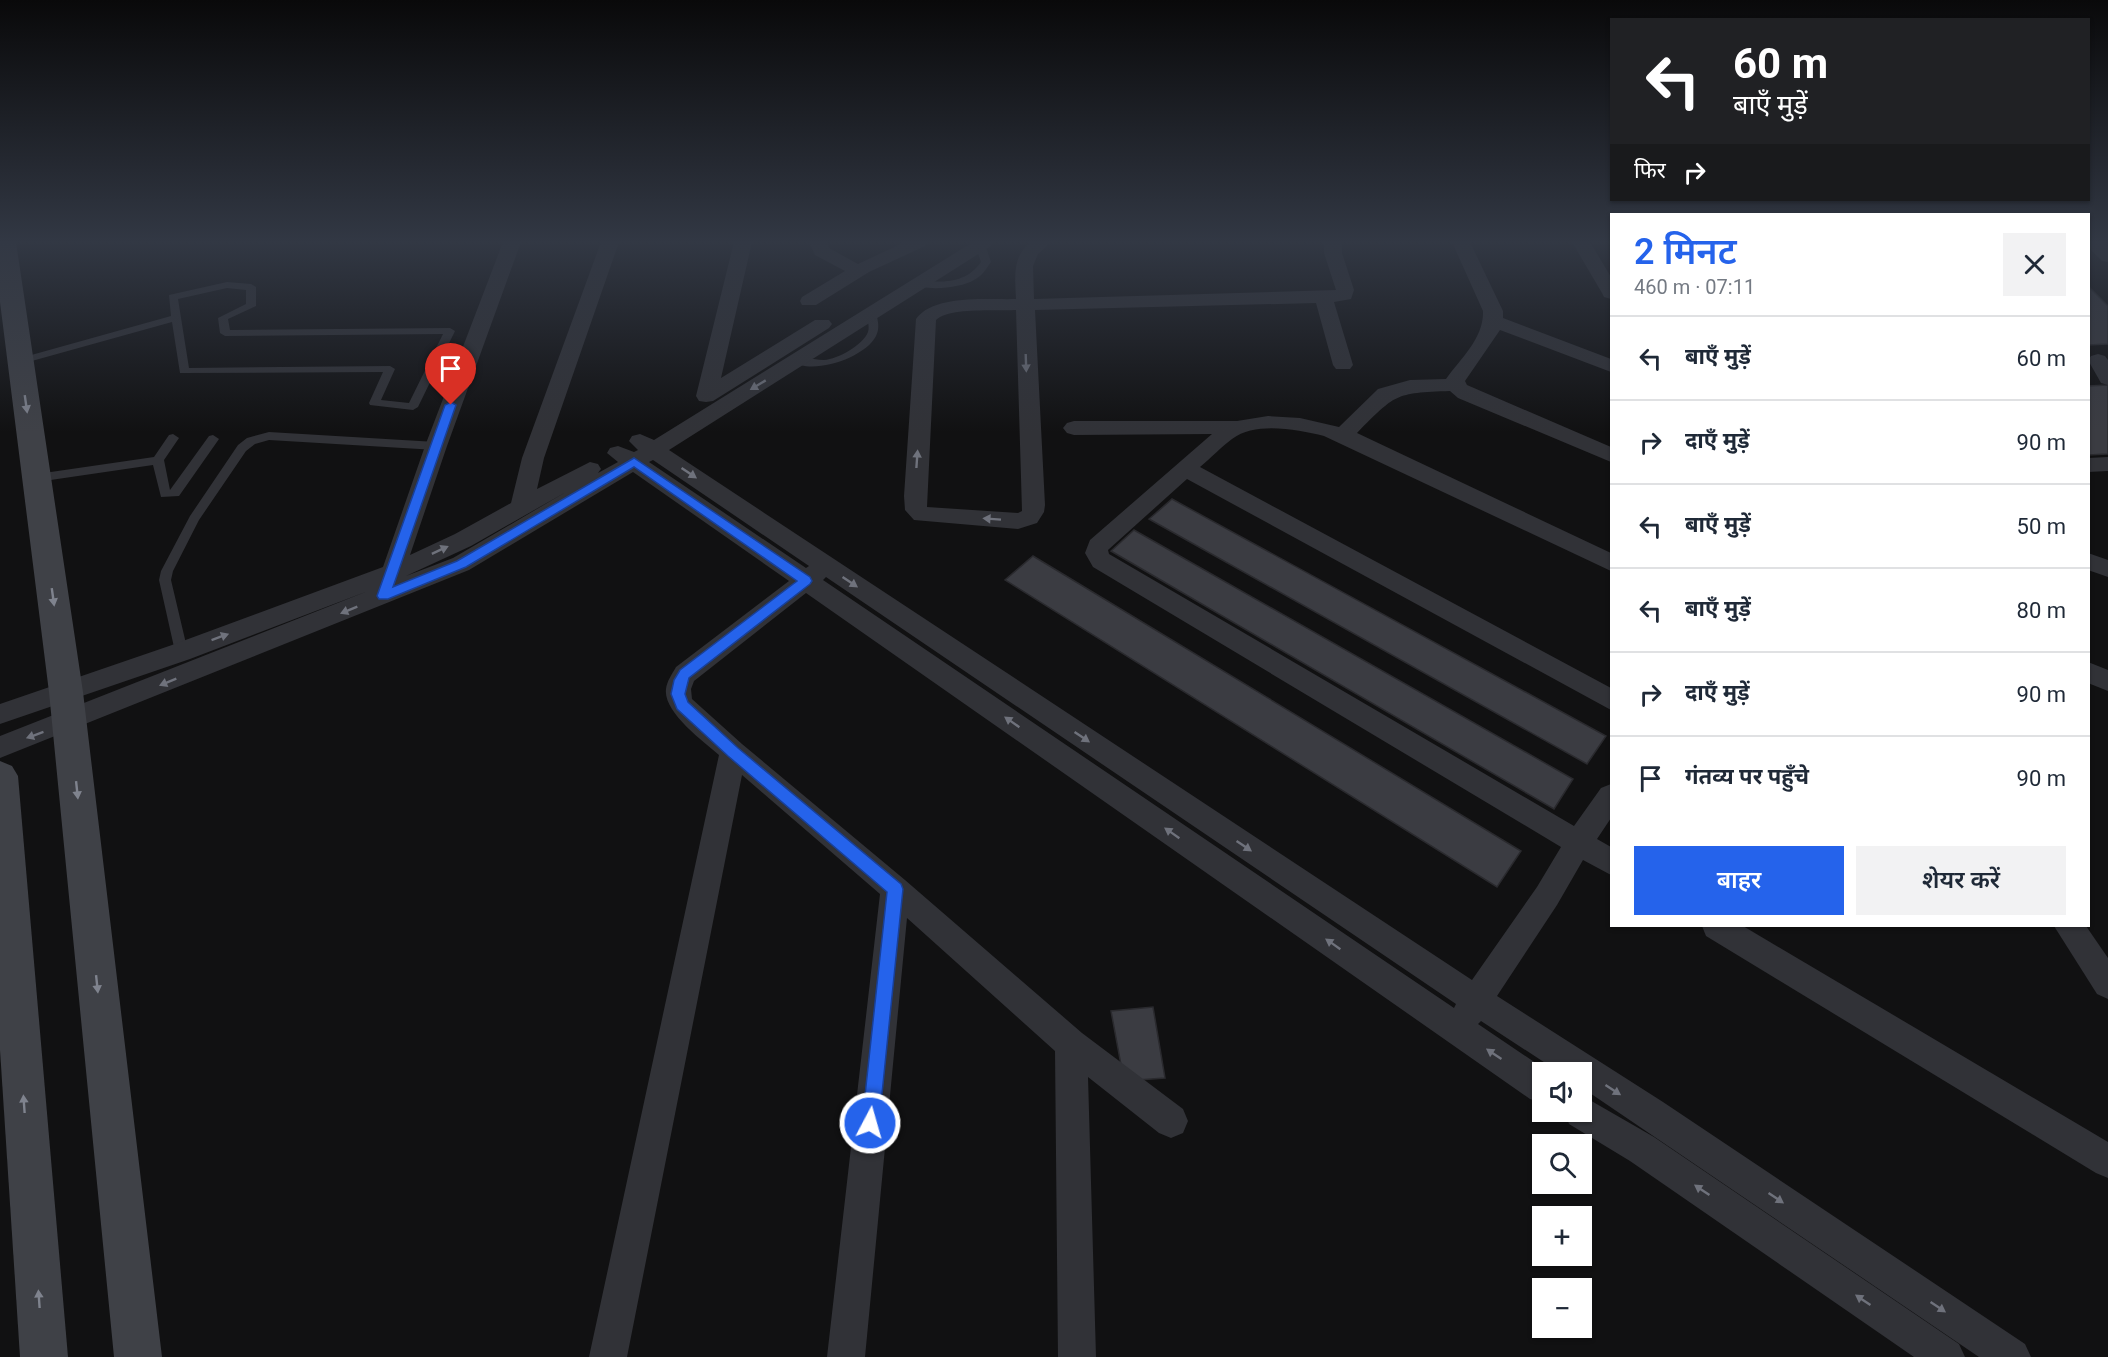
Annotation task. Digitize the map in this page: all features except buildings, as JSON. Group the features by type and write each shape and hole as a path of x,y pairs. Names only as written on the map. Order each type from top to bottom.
{"street":[{"path":"13,305 68,707 138,1357"},
{"path":"383,596 488,305"},
{"path":"522,506 533,458 587,305"},
{"path":"705,396 727,305"},
{"path":"0,714 68,707 383,596 461,564 636,451 705,396 852,305"},
{"path":"0,747 68,707 181,652 392,573 463,540 522,506 636,451 797,361 883,305"},
{"path":"997,305 942,308 926,319 915,496 916,510 921,514 1018,521 1029,519 1033,514 1024,305"},
{"path":"1326,305 1343,365"},
{"path":"1456,385 1455,381 1490,332 1494,321 1490,305"},
{"path":"1494,321 1610,366"},
{"path":"2090,382 2108,380 2098,359"},
{"path":"1343,435 1380,399 1394,390 1405,387 1456,385 1465,393 1610,455"},
{"path":"1074,428 1235,427 1250,424 1294,424 1322,428 1343,435 1610,563"},
{"path":"1235,427 1098,546 1097,556 1102,563 1610,861"},
{"path":"636,451 815,573 1532,1080"},
{"path":"2090,465 2108,464"},
{"path":"1186,469 1610,699"},
{"path":"2090,562 2108,569"},
{"path":"815,573 685,674 678,694 682,705 733,752 895,889 1071,1044 1171,1121"},
{"path":"815,573 1651,1114 2012,1357"},
{"path":"2090,673 2108,681"},
{"path":"608,1357 733,752"},
{"path":"0,776 3,857 44,1357"},
{"path":"1457,1029 1610,797"},
{"path":"846,1357 895,889"},
{"path":"1719,927 2108,1161"},
{"path":"2070,927 2108,984"},
{"path":"1071,1044 1077,1357"},
{"path":"1642,1149 1651,1114"},
{"path":"1592,1119 1642,1149 1946,1357"}],"lane":[{"path":"174,305 184,371 390,369 374,403 413,407 450,331 225,333 223,318 251,305"},
{"path":"21,361 176,318"},
{"path":"181,652 165,580 167,571 194,519 242,448 251,441 269,436 436,446"},
{"path":"173,438 158,460 165,494 175,493 213,440"},
{"path":"37,478 158,460"}],"route":[{"path":"451,405 383,596 461,564 634,462 806,581 685,674 678,694 682,705 733,752 895,889 870,1123"}]}
